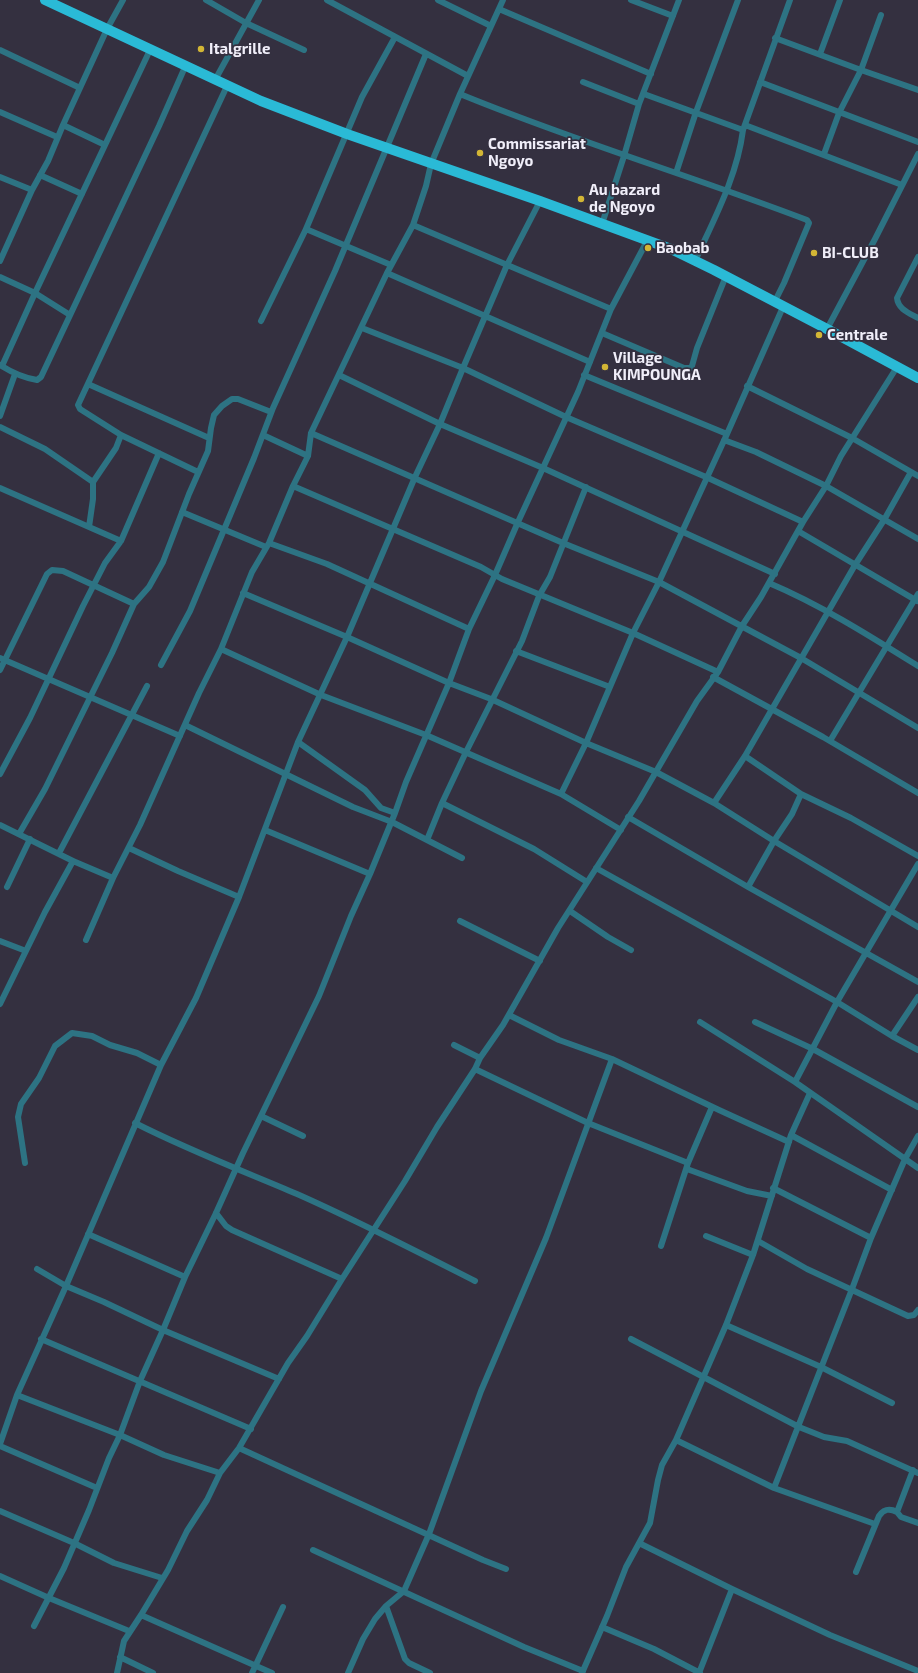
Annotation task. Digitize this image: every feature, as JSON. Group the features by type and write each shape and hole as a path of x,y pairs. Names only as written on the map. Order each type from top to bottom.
{"highway":[{"path":"45,0 185,67 261,101 346,134 540,201 671,250 726,276 918,378"}],"street":[{"path":"0,261 32,190 48,161 57,137 107,29 123,0"},
{"path":"206,0 246,23 304,50"},
{"path":"214,80 259,0"},
{"path":"327,0 468,76"},
{"path":"438,0 491,26"},
{"path":"86,940 113,878 129,848 199,693 221,649 252,572 268,545 293,486 308,456 311,433 362,328 386,273 413,225 426,186 431,164 460,94 503,0"},
{"path":"631,0 673,16"},
{"path":"602,224 639,104 679,0"},
{"path":"676,173 696,112 738,0"},
{"path":"695,261 728,190 740,153 744,128 775,38 790,0"},
{"path":"820,54 840,0"},
{"path":"499,10 651,74"},
{"path":"824,154 839,112 861,70 882,16"},
{"path":"261,321 306,229 362,97 396,37"},
{"path":"775,38 918,90"},
{"path":"0,50 80,88"},
{"path":"150,50 1,366 15,374 37,380 41,377 159,126 185,67"},
{"path":"161,665 190,611 263,435 271,412 388,148 426,54"},
{"path":"582,82 639,104"},
{"path":"760,82 918,142"},
{"path":"198,472 121,435 78,407 227,86"},
{"path":"460,94 521,119 624,156 728,190 808,220 804,236 779,305 748,386 726,437 706,477 659,582 633,633 586,743 560,794"},
{"path":"644,94 824,154 902,184"},
{"path":"0,112 57,137"},
{"path":"63,125 105,145"},
{"path":"827,329 918,154"},
{"path":"40,175 82,194"},
{"path":"0,176 32,190"},
{"path":"97,1488 0,1445 17,1395 66,1286 135,1122 161,1065 196,998 239,897 298,742 348,637 392,529 440,424 507,265 540,201"},
{"path":"413,225 611,309"},
{"path":"306,229 391,265"},
{"path":"34,1626 49,1598 74,1543 120,1435 140,1381 185,1277 304,1028 392,822 406,782 448,684 469,629 566,417 611,309 647,241"},
{"path":"0,242 7,245"},
{"path":"918,257 897,298 898,304 901,307 918,318"},
{"path":"386,273 590,362"},
{"path":"602,333 684,368 690,368 726,276"},
{"path":"0,277 35,293 70,315"},
{"path":"362,328 463,368 566,417 706,477 803,522"},
{"path":"117,1673 124,1641 129,1631 141,1615 186,1531 207,1500 220,1473 240,1448 279,1379 475,1069 480,1058 509,1015 558,928 656,772 713,677 718,672 742,626 775,574 803,522 826,486 852,438 897,368"},
{"path":"0,416 15,374"},
{"path":"339,375 440,424 586,487 775,574"},
{"path":"584,375 726,437 826,486 918,539"},
{"path":"88,384 209,438"},
{"path":"748,386 852,438 918,476"},
{"path":"19,834 45,789 134,604 149,587 163,562 188,494 208,451 214,415 227,401 238,399 271,412"},
{"path":"0,427 45,449 93,482"},
{"path":"311,433 415,477 563,543 659,582 801,658 918,728"},
{"path":"89,527 93,499 93,482 116,448 121,435"},
{"path":"263,435 308,456"},
{"path":"0,774 30,718 47,679 105,563 120,541 159,453"},
{"path":"714,803 745,756 855,565 884,520 911,472"},
{"path":"293,486 481,567 539,596 633,633 718,672"},
{"path":"428,840 442,803 466,752 475,737 491,699 522,641 539,596 550,577 586,487"},
{"path":"0,488 120,541"},
{"path":"182,512 224,530 327,564 469,629"},
{"path":"798,531 855,565 917,598 858,692 830,741"},
{"path":"0,670 2,659 47,574 52,570 63,571 134,604"},
{"path":"769,584 790,592 886,646 918,666"},
{"path":"243,593 348,637 448,684 491,699 586,743 656,772 714,803 774,841 918,927"},
{"path":"221,649 321,695 426,735 560,794 620,830"},
{"path":"516,651 610,687"},
{"path":"2,659 130,716 180,736"},
{"path":"713,677 830,741 918,793"},
{"path":"59,853 147,686"},
{"path":"185,726 353,807 392,822 462,858"},
{"path":"298,742 364,790 381,808 395,813"},
{"path":"745,756 801,794 851,818 918,856"},
{"path":"748,887 774,841 792,814 801,794"},
{"path":"442,803 534,850 587,882"},
{"path":"628,817 748,887 918,982"},
{"path":"0,825 113,878"},
{"path":"265,830 370,874"},
{"path":"6,887 30,839"},
{"path":"129,848 239,897"},
{"path":"0,1004 45,912 74,861"},
{"path":"795,1082 837,1002 890,909 918,864"},
{"path":"596,868 837,1002 892,1036 918,1050"},
{"path":"570,911 631,950"},
{"path":"460,921 540,961"},
{"path":"0,941 26,951"},
{"path":"892,1036 918,997"},
{"path":"509,1015 558,1040 612,1059 789,1142"},
{"path":"700,1022 810,1092 918,1168"},
{"path":"755,1022 813,1049 918,1107"},
{"path":"25,1163 18,1117 21,1104 40,1078 55,1046 72,1033 92,1036 110,1045 137,1053 161,1065"},
{"path":"454,1045 480,1058"},
{"path":"348,1673 363,1639 375,1619 386,1606 404,1591 429,1534 481,1391 546,1238 612,1059"},
{"path":"475,1069 588,1122 688,1166 747,1191 772,1196"},
{"path":"313,1550 582,1672 626,1567 650,1523 662,1465 676,1440 726,1325 758,1241 772,1196 773,1188 791,1135 810,1092"},
{"path":"661,1246 688,1166 712,1107"},
{"path":"261,1116 303,1136"},
{"path":"135,1122 175,1143 236,1168 374,1229 475,1281"},
{"path":"791,1135 892,1190"},
{"path":"774,1488 871,1238 905,1159 918,1136"},
{"path":"773,1188 871,1238"},
{"path":"216,1213 226,1226 232,1230 342,1279"},
{"path":"88,1234 185,1277"},
{"path":"706,1236 753,1255"},
{"path":"758,1241 807,1269 908,1316 914,1315 918,1310"},
{"path":"38,1269 66,1286 163,1330 279,1379"},
{"path":"726,1325 821,1367 892,1403"},
{"path":"41,1339 251,1429"},
{"path":"631,1339 702,1378 798,1427 824,1437 848,1441 916,1472 897,1512"},
{"path":"17,1395 120,1435 164,1455 220,1473"},
{"path":"676,1440 774,1488 875,1524"},
{"path":"240,1448 483,1560 506,1569"},
{"path":"856,1572 875,1524 879,1516 885,1510 889,1509 897,1512 901,1516 918,1523"},
{"path":"0,1511 74,1543 114,1563 162,1578"},
{"path":"639,1543 830,1635 918,1671"},
{"path":"0,1576 129,1631"},
{"path":"602,1627 654,1649 700,1673 732,1589"},
{"path":"386,1606 405,1659 409,1663 430,1673"},
{"path":"252,1673 283,1607"},
{"path":"141,1615 272,1673"},
{"path":"120,1657 152,1673"}],"place":[{"name":"Italgrille","path":"201,49"},
{"name":"Commissariat Ngoyo","path":"480,153"},
{"name":"Au bazard de Ngoyo","path":"581,199"},
{"name":"Baobab","path":"648,248"},
{"name":"BI-CLUB","path":"814,253"},
{"name":"Centrale","path":"819,335"},
{"name":"Village KIMPOUNGA","path":"605,367"}]}
